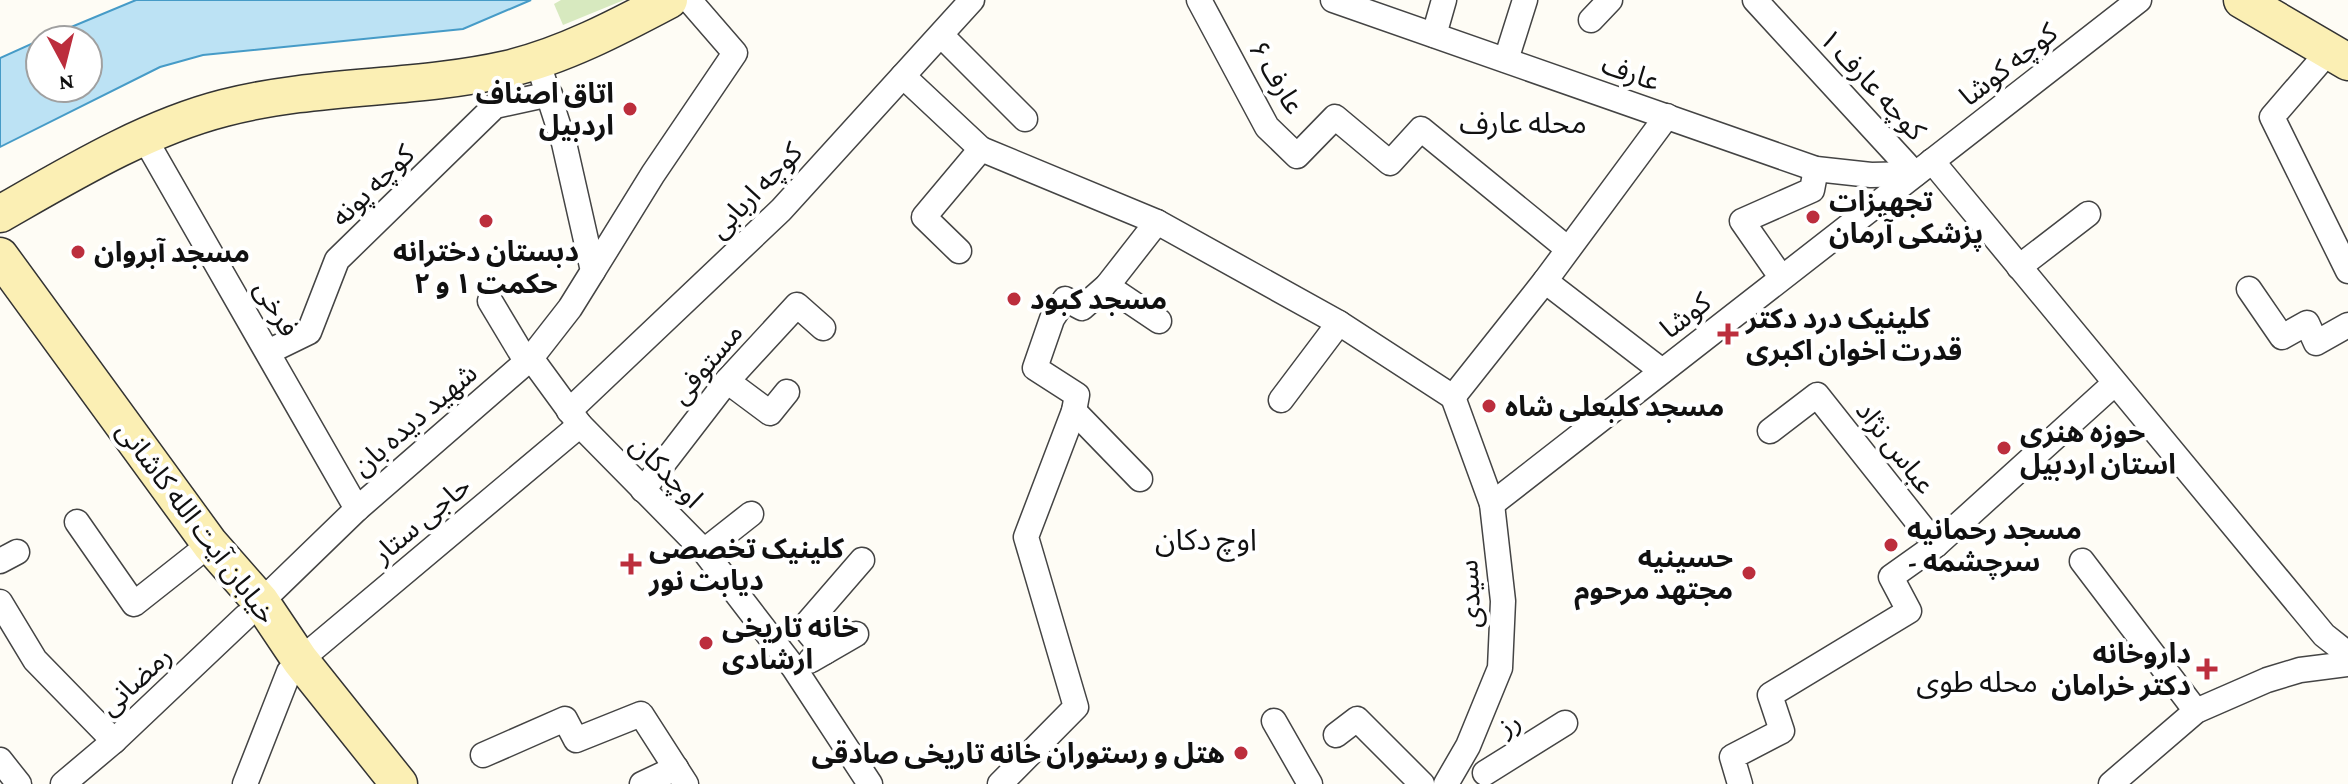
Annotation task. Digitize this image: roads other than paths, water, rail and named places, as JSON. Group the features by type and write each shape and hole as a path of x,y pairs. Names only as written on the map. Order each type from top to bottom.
{"main road":[{"path":"0,214 17,196 190,118 263,99 508,69 583,41 669,0"},
{"path":"2242,0 2342,49"},
{"path":"2289,0 2342,49"},
{"name":"خیابان آیت الله کاشانی","path":"0,256 203,550 295,666 399,784"}],"street":[{"name":"شهید دیده بان","path":"253,610 357,509 529,360 570,308 653,174 735,53 689,0"},
{"name":"کوچه اربابی","path":"574,418 781,210 972,0"},
{"name":"عارف ۶","path":"1199,0 1267,127 1297,156 1335,117 1390,163 1421,129 1568,249"},
{"name":"عارف","path":"1333,0 1816,169 1871,175 1924,168"},
{"path":"1434,35 1444,0"},
{"path":"1506,60 1525,0"},
{"path":"1591,20 1610,0"},
{"name":"کوچه عارف ۱","path":"1755,0 2019,267 2324,635 2348,654"},
{"name":"کوچه کوشا","path":"1924,168 2139,0"},
{"path":"942,36 1025,119"},
{"path":"2342,49 2272,117 2348,271"},
{"path":"537,60 550,94 593,271"},
{"path":"903,76 981,149 1157,222 1339,323 1453,397 1545,281 1667,116"},
{"name":"کوچه پونه","path":"268,352 309,332 337,260 495,106 550,94"},
{"name":"فرخی","path":"145,139 357,509"},
{"path":"959,251 924,217 981,149"},
{"name":"کوشا","path":"1492,504 1924,168"},
{"path":"1781,277 1742,221 1812,190 1816,169"},
{"path":"2019,267 2088,214"},
{"path":"1000,784 1076,707 1026,537 1074,411 1077,395 1035,368 1052,319 1065,299 1082,308 1107,286 1157,222"},
{"path":"1545,281 1662,371"},
{"path":"1107,286 1159,321"},
{"path":"2249,289 2282,337 2307,323 2316,343 2348,325"},
{"name":"اوچدکان","path":"490,301 529,360 574,418 704,551 794,668 870,784"},
{"name":"مستوفی","path":"643,490 727,381 797,305 823,328"},
{"path":"1281,400 1339,323"},
{"path":"727,381 770,413 787,392"},
{"path":"1740,784 1732,757 1782,731 1770,695 1909,611 1891,577 1936,545 2115,383"},
{"name":"عباس نژاد","path":"1770,431 1817,395 1936,545"},
{"name":"سیدی","path":"1446,784 1468,746 1500,668 1503,601 1492,504 1453,397"},
{"path":"1074,411 1140,479"},
{"name":"حاجی ستار","path":"245,784 295,666 574,418"},
{"path":"704,551 751,514"},
{"path":"77,522 134,604 203,550"},
{"path":"825,652 804,627 862,560"},
{"path":"2082,561 2196,711"},
{"path":"0,602 35,660 114,741"},
{"name":"رمضانی","path":"63,784 114,741 253,610"},
{"path":"794,668 856,634"},
{"path":"2111,784 2196,711 2267,680 2300,670 2348,664"},
{"path":"483,755 565,719 576,740 641,714 681,776 642,784"},
{"path":"1336,735 1357,719 1422,784"},
{"path":"1274,721 1310,784"},
{"name":"رز","path":"1468,746 1489,779 1565,723"},
{"path":"0,760 19,784"}],"water":[{"path":"136,0 531,0 463,29 203,55 160,67 104,95 104,24 78,24"},
{"path":"24,47 24,104 86,104 0,147 0,58"}],"place":[{"name":"اتاق اصناف اردبیل","path":"630,109"},
{"name":"تجهیزات پزشکی آرمان","path":"1813,217"},
{"name":"دبستان دخترانه حکمت ۱ و ۲","path":"486,221"},
{"name":"مسجد آبروان","path":"78,252"},
{"name":"مسجد کبود","path":"1014,299"},
{"name":"کلینیک درد دکتر قدرت اخوان اکبری","path":"1728,334"},
{"name":"مسجد کلبعلی شاه","path":"1489,406"},
{"name":"حوزه هنری استان اردبیل","path":"2004,448"},
{"name":"مسجد رحمانیه - سرچشمه","path":"1891,545"},
{"name":"کلینیک تخصصی دیابت نور","path":"631,564"},
{"name":"حسینیه مجتهد مرحوم","path":"1749,573"},
{"name":"خانه تاریخی ارشادی","path":"706,643"},
{"name":"داروخانه دکتر خرامان","path":"2207,669"},
{"name":"هتل و رستوران خانه تاریخی صادقی","path":"1241,753"}],"district":[{"name":"محله عارف","path":"1523,123"},
{"name":"اوچ دکان","path":"1206,540"},
{"name":"محله طوی","path":"1977,682"}]}
